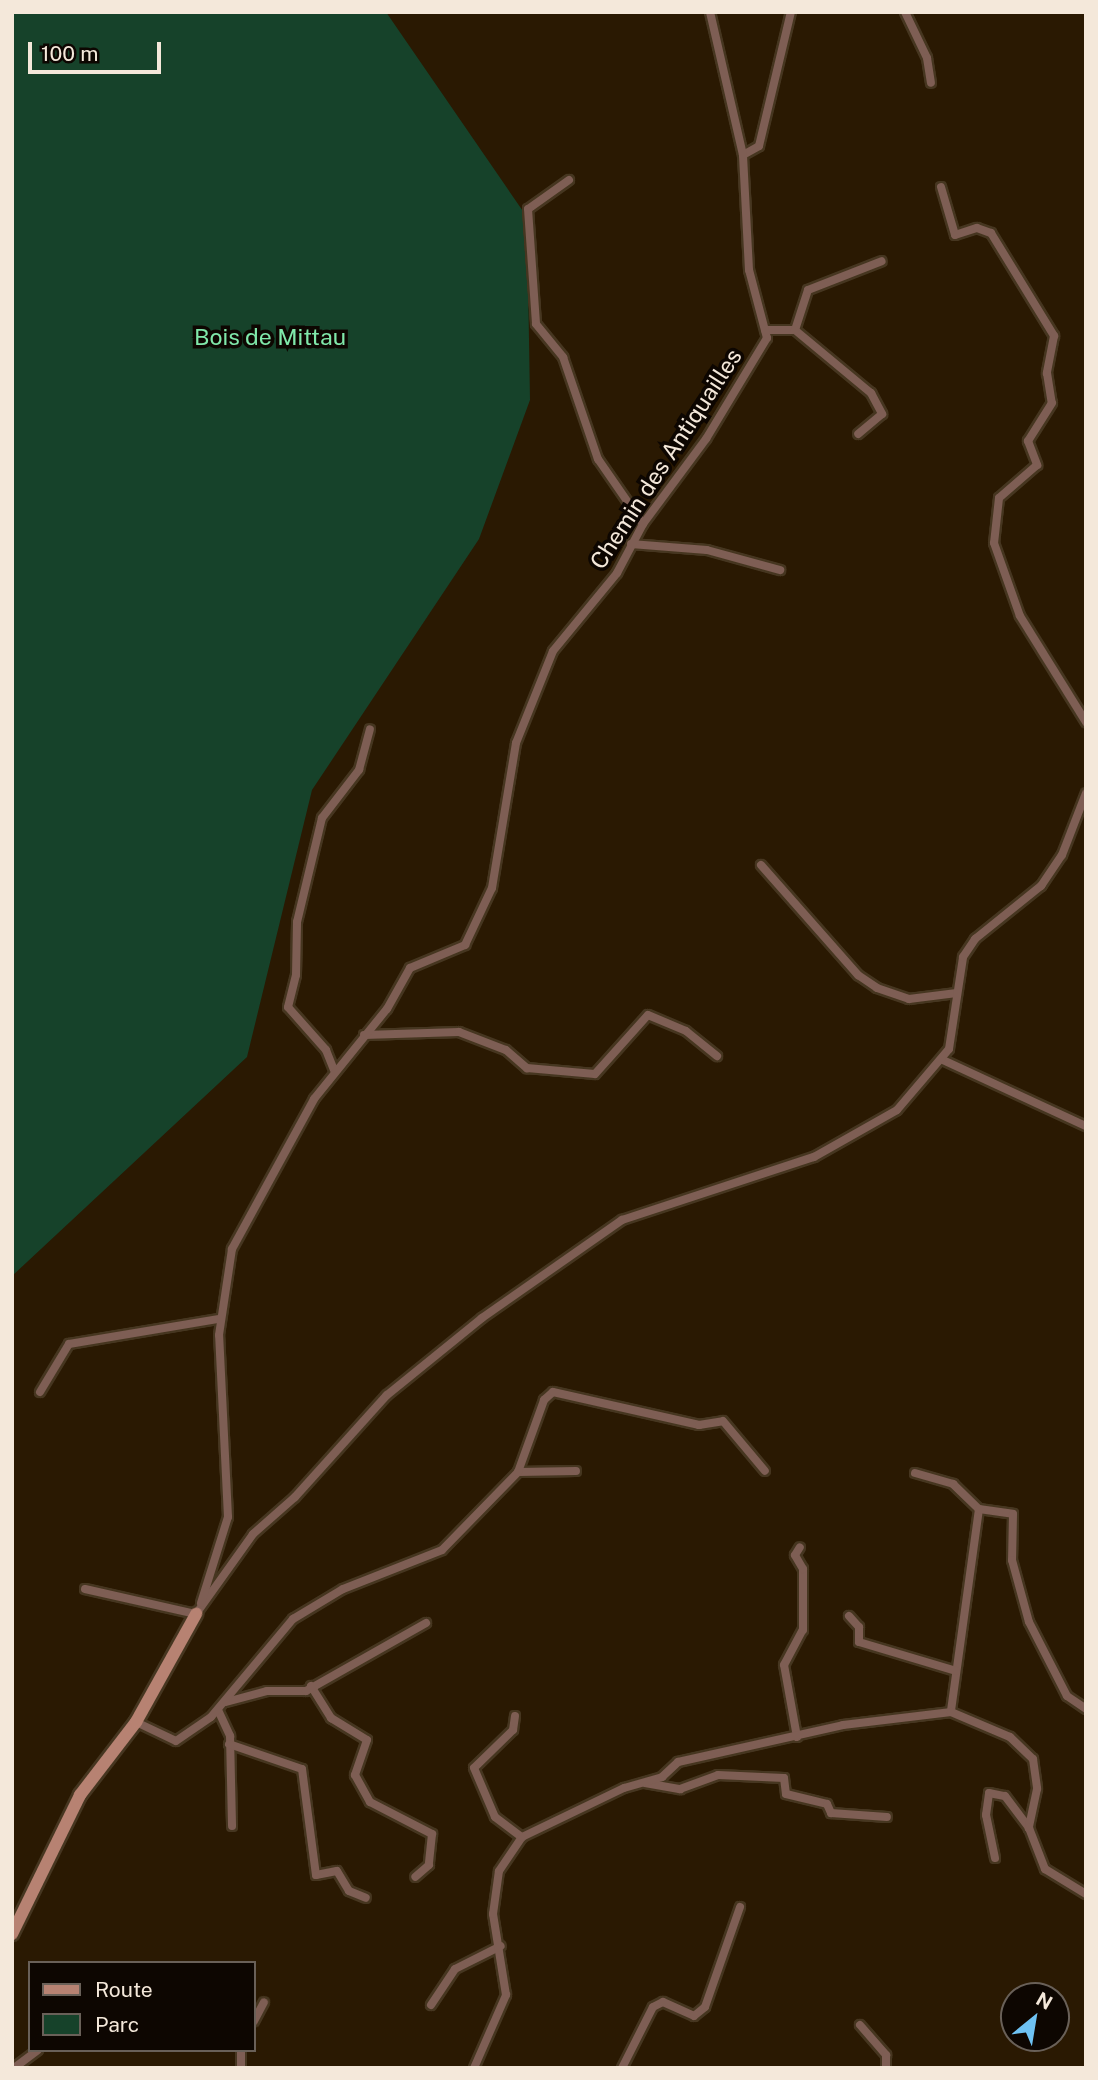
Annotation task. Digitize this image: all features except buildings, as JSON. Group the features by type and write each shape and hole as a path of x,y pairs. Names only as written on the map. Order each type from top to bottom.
{"street":[{"name":"Chemin des Antiquailles","path":"198,1609 228,1517 219,1319 232,1248 334,1070 364,1035 410,968 465,945 492,888 516,743 553,651 617,573 643,524 713,428 763,348 765,330 749,270 743,155 710,12"},
{"path":"743,155 759,146 791,12"},
{"path":"905,12 927,58 930,83"},
{"path":"569,180 528,209 536,324 563,357 598,459 643,524"},
{"path":"941,187 955,235 977,228 991,233 1054,336 1047,373 1052,402 1028,441 1037,465 999,498 994,543 1020,616 1086,722"},
{"path":"794,330 808,290 882,261"},
{"path":"765,330 794,330 871,393 882,414 858,434"},
{"path":"631,544 707,550 780,570"},
{"path":"334,1070 327,1050 288,1007 296,975 297,922 322,818 359,770 370,729"},
{"path":"12,1934 80,1795 136,1722 198,1609 253,1534 387,1395 481,1318 622,1220 835,1147 897,1111 943,1060 957,1028 960,967 975,939 1041,886 1062,855 1086,793"},
{"path":"761,865 858,975 877,988 909,999 957,993"},
{"path":"364,1035 459,1032 506,1050 527,1068 595,1074 649,1015 686,1031 717,1056"},
{"path":"943,1060 1086,1126"},
{"path":"40,1392 69,1343 219,1319"},
{"path":"136,1722 176,1741 226,1702 293,1619 343,1589 442,1550 518,1472 544,1400 554,1392 699,1425 723,1421 765,1471"},
{"path":"518,1472 576,1471"},
{"path":"915,1473 953,1484 979,1509 1013,1514 1012,1560 1029,1622 1067,1696 1086,1709"},
{"path":"951,1712 956,1671 971,1603 979,1509"},
{"path":"797,1737 784,1665 803,1630 803,1569 795,1555 800,1547"},
{"path":"85,1589 198,1609"},
{"path":"849,1616 859,1627 859,1642 956,1671"},
{"path":"226,1702 311,1686 426,1623"},
{"path":"311,1686 331,1718 367,1740 355,1775 370,1802 432,1834 429,1865 415,1877"},
{"path":"218,1710 229,1744 232,1826"},
{"path":"474,2068 506,1995 494,1885 522,1837 642,1783 662,1777 678,1762 797,1737 951,1712 1010,1737 1033,1759 1037,1789 1029,1828"},
{"path":"515,1716 513,1730 474,1769 495,1817 522,1837"},
{"path":"229,1744 302,1769 316,1875 337,1871 349,1891 366,1898"},
{"path":"642,1783 680,1789 718,1775 784,1778 786,1794 827,1804 831,1813 887,1817"},
{"path":"995,1858 986,1815 989,1793 1005,1797 1029,1828 1045,1869 1086,1894"},
{"path":"622,2068 653,2007 663,2002 694,2016 705,2007 740,1907"},
{"path":"431,2005 455,1969 501,1946"},
{"path":"256,2017 264,2002"},
{"path":"860,2025 886,2055 886,2068"},
{"path":"14,2068 35,2052"}],"green space":[{"name":"Bois de Mittau","path":"12,12 386,12 527,217 530,400 479,539 312,790 247,1057 12,1276"}]}
